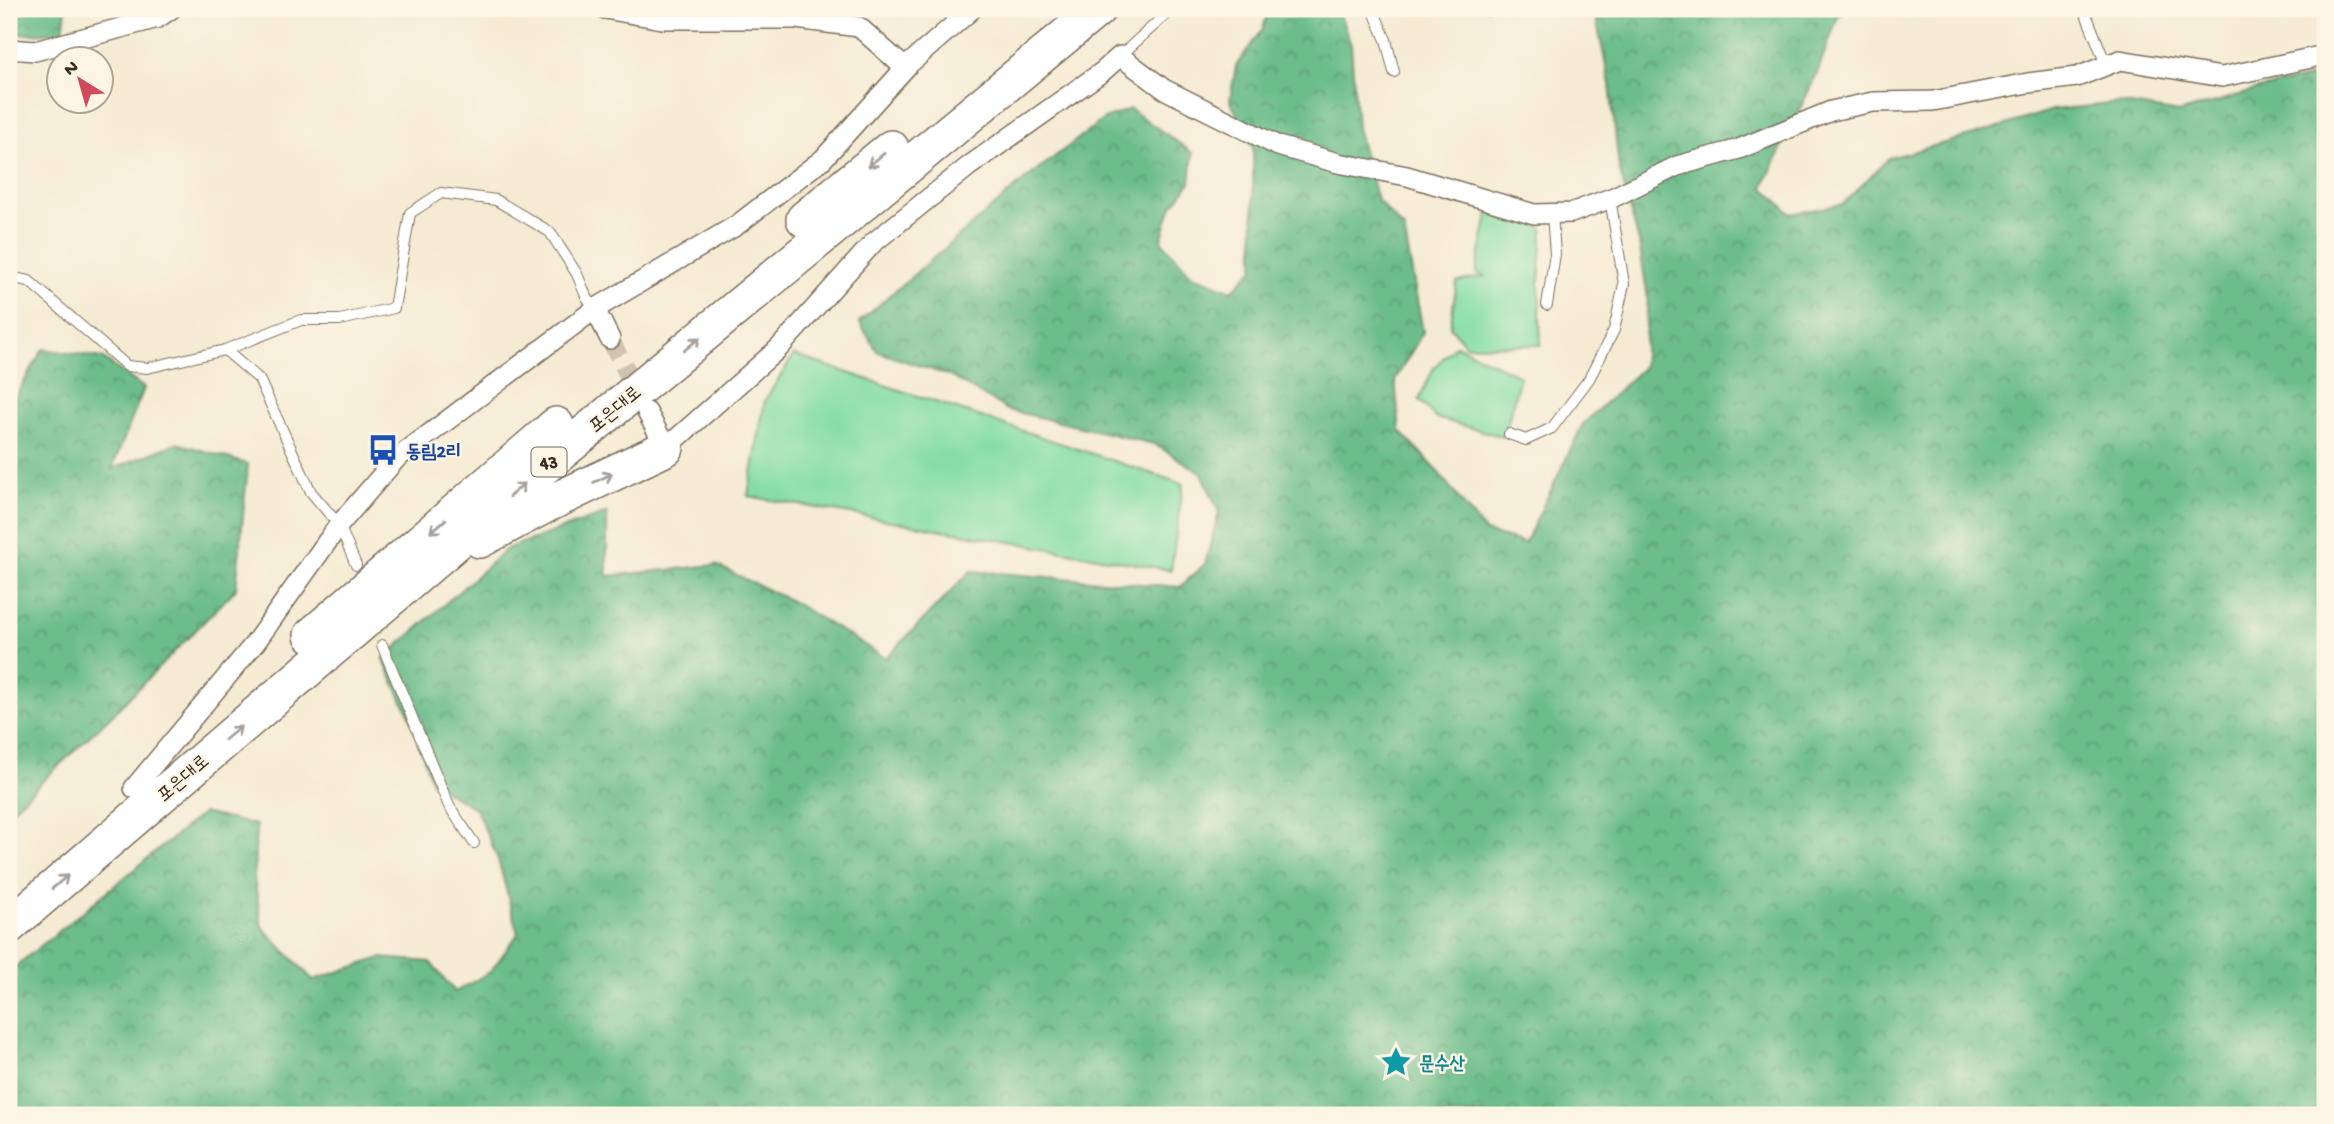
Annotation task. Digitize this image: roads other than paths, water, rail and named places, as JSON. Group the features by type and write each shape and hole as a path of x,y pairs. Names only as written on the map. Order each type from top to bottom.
{"highway":[{"name":"포은대로","path":"9,926 557,456 1098,9"},
{"name":"포은대로","path":"9,895 511,463 1056,13"},
{"path":"395,596 475,543 546,505 666,448"}],"street":[{"path":"9,49 35,51 158,19 171,9"},
{"path":"605,9 662,19 796,19 859,27 905,68"},
{"path":"134,788 255,643 339,526 396,459 595,309 737,225 822,159 905,68 972,9"},
{"path":"648,412 666,448 779,348 873,243 969,166 1102,72 1120,56 1164,89 1278,146 1338,163 1407,176 1534,214 1552,214 1571,213 1611,198 1677,166 1739,149 1831,111 1872,102 1933,101 2028,83 2077,77 2120,60 2222,77 2325,55"},
{"path":"595,309 610,339"}],"lane":[{"path":"1120,56 1172,9"},
{"path":"1373,9 1387,40 1394,72"},
{"path":"2084,9 2103,57 2120,60"},
{"path":"9,277 29,282 127,366 147,368 225,350 301,320 340,320 394,307 410,214 441,193 496,200 550,232 578,274 586,296 595,309"},
{"path":"1509,434 1526,440 1552,428 1589,379 1614,330 1624,284 1611,198"},
{"path":"1547,305 1555,254 1552,214"},
{"path":"225,350 259,379 311,492 339,526 356,565"},
{"path":"382,645 449,806 474,843"}],"tunnel":[{"path":"610,339 639,396"}],"place":[{"name":"동림2리","path":"383,450"},
{"name":"문수산","path":"1396,1062"}]}
